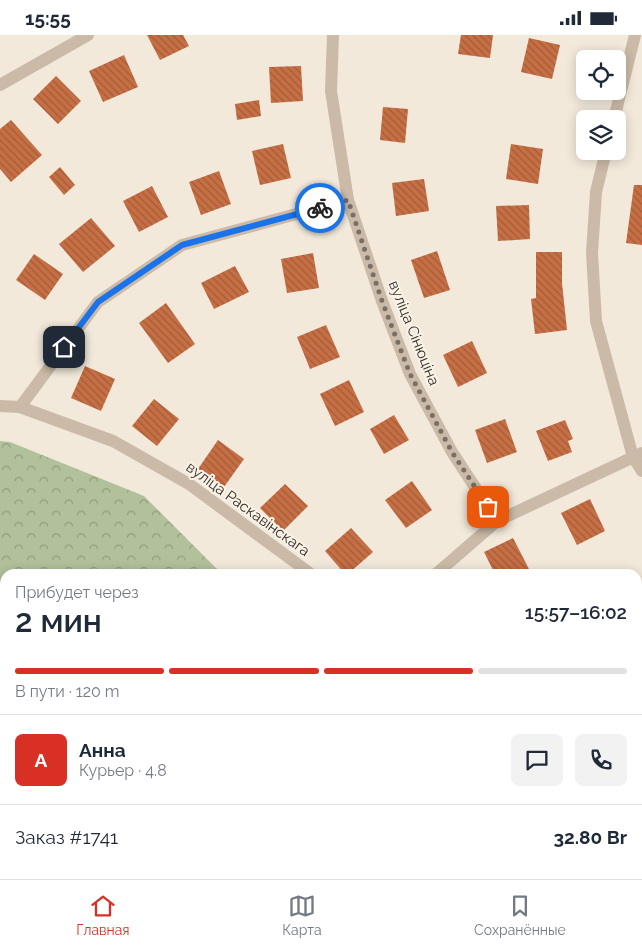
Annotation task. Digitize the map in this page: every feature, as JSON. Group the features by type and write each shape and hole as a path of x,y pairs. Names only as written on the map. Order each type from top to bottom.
{"street":[{"path":"0,85 88,35"},
{"name":"вуліца Сінюціна","path":"333,35 331,91 348,200 382,301 410,374 452,452 497,521"},
{"path":"616,110 635,35"},
{"path":"604,160 596,192 593,244 596,321 642,471"},
{"path":"20,407 98,302 182,245 348,200"},
{"name":"вуліца Раскавінскага","path":"0,406 20,407 113,441 189,484 304,569"},
{"path":"442,569 497,521 637,455"}],"green space":[{"path":"0,441 10,442 144,496 217,569 0,569"}],"building":[{"path":"147,35 183,35 189,46 160,60"},
{"path":"461,35 493,35 490,58 458,54"},
{"path":"529,38 560,45 552,79 521,72"},
{"path":"124,55 138,87 103,102 89,71"},
{"path":"301,66 303,101 271,103 269,67"},
{"path":"56,76 81,101 58,124 33,99"},
{"path":"259,100 261,116 237,120 235,104"},
{"path":"383,107 408,109 405,143 380,140"},
{"path":"11,120 42,155 11,182 0,169 0,129"},
{"path":"283,144 291,178 260,185 252,151"},
{"path":"511,144 543,149 538,184 506,179"},
{"path":"60,167 75,185 64,195 49,177"},
{"path":"219,171 231,204 201,215 189,182"},
{"path":"424,179 429,211 396,216 392,183"},
{"path":"634,185 642,185 642,245 626,243"},
{"path":"152,186 168,217 139,232 123,201"},
{"path":"529,205 530,239 498,241 496,206"},
{"path":"91,218 115,246 83,272 59,244"},
{"path":"437,251 450,290 424,298 411,260"},
{"path":"536,252 562,252 562,283 567,330 535,334 531,299 536,298"},
{"path":"313,253 319,288 287,293 281,259"},
{"path":"34,254 63,274 45,300 16,280"},
{"path":"235,266 249,292 214,309 201,283"},
{"path":"166,303 195,344 168,363 139,323"},
{"path":"326,325 340,357 310,369 297,337"},
{"path":"472,341 487,373 458,387 443,355"},
{"path":"85,366 115,379 101,411 71,398"},
{"path":"349,380 364,412 335,426 320,394"},
{"path":"154,399 179,419 157,446 132,426"},
{"path":"394,415 409,440 384,454 370,429"},
{"path":"505,419 517,452 487,463 475,430"},
{"path":"565,420 573,439 568,441 572,452 548,461 536,431"},
{"path":"218,440 244,459 224,487 198,469"},
{"path":"412,481 432,510 406,528 385,500"},
{"path":"285,484 308,506 283,531 260,508"},
{"path":"590,499 605,531 577,545 561,513"},
{"path":"351,528 373,552 354,569 341,569 325,551"},
{"path":"513,538 529,569 492,569 484,552"}],"way so far":[{"path":"320,208 348,200 382,301 410,374 452,452 488,507"}],"route":[{"path":"64,347 98,302 182,245 320,208"}]}
